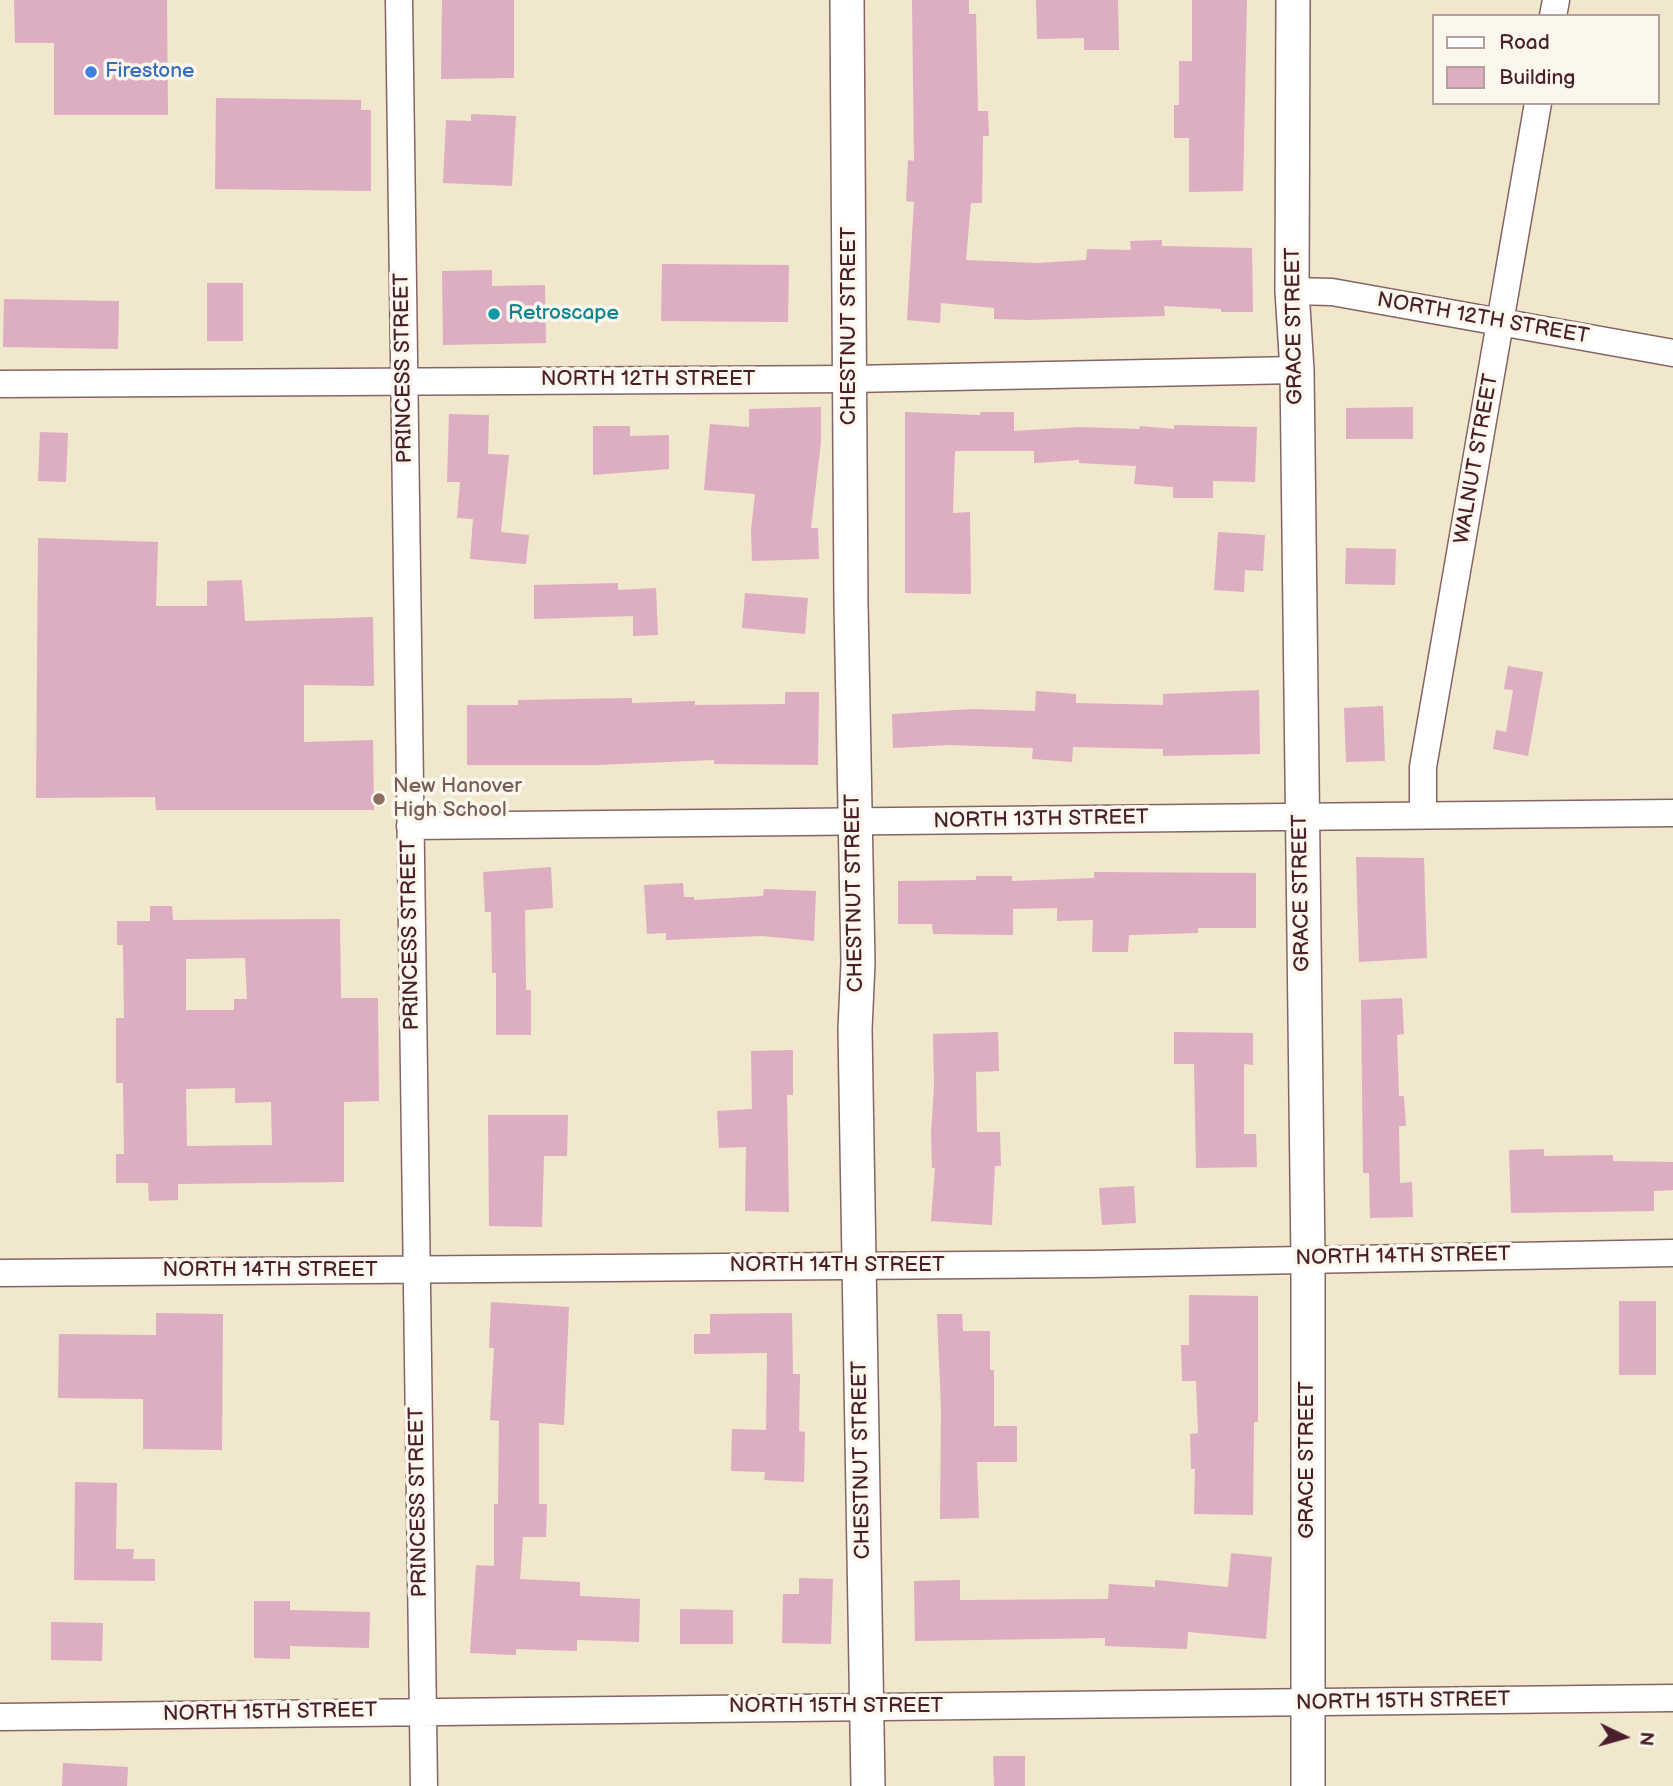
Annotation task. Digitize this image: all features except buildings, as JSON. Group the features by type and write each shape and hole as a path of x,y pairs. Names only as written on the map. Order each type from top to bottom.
{"street":[{"name":"PRINCESS STREET","path":"399,0 424,1786"},
{"name":"CHESTNUT STREET","path":"847,0 859,1266 868,1786"},
{"name":"GRACE STREET","path":"1293,0 1292,292 1297,370 1308,1260 1308,1786"},
{"name":"WALNUT STREET","path":"1423,815 1423,768 1538,105"},
{"name":"NORTH 12TH STREET","path":"1292,292 1332,292 1673,353"},
{"name":"NORTH 12TH STREET","path":"0,384 851,379 1297,370"},
{"name":"NORTH 13TH STREET","path":"410,826 1673,813"},
{"name":"NORTH 14TH STREET","path":"0,1273 859,1266 1673,1253"},
{"name":"NORTH 15TH STREET","path":"0,1717 1673,1698"}],"place":[{"name":"Firestone","path":"91,72"},
{"name":"Retroscape","path":"494,314"},
{"name":"New Hanover High School","path":"379,799"}]}
